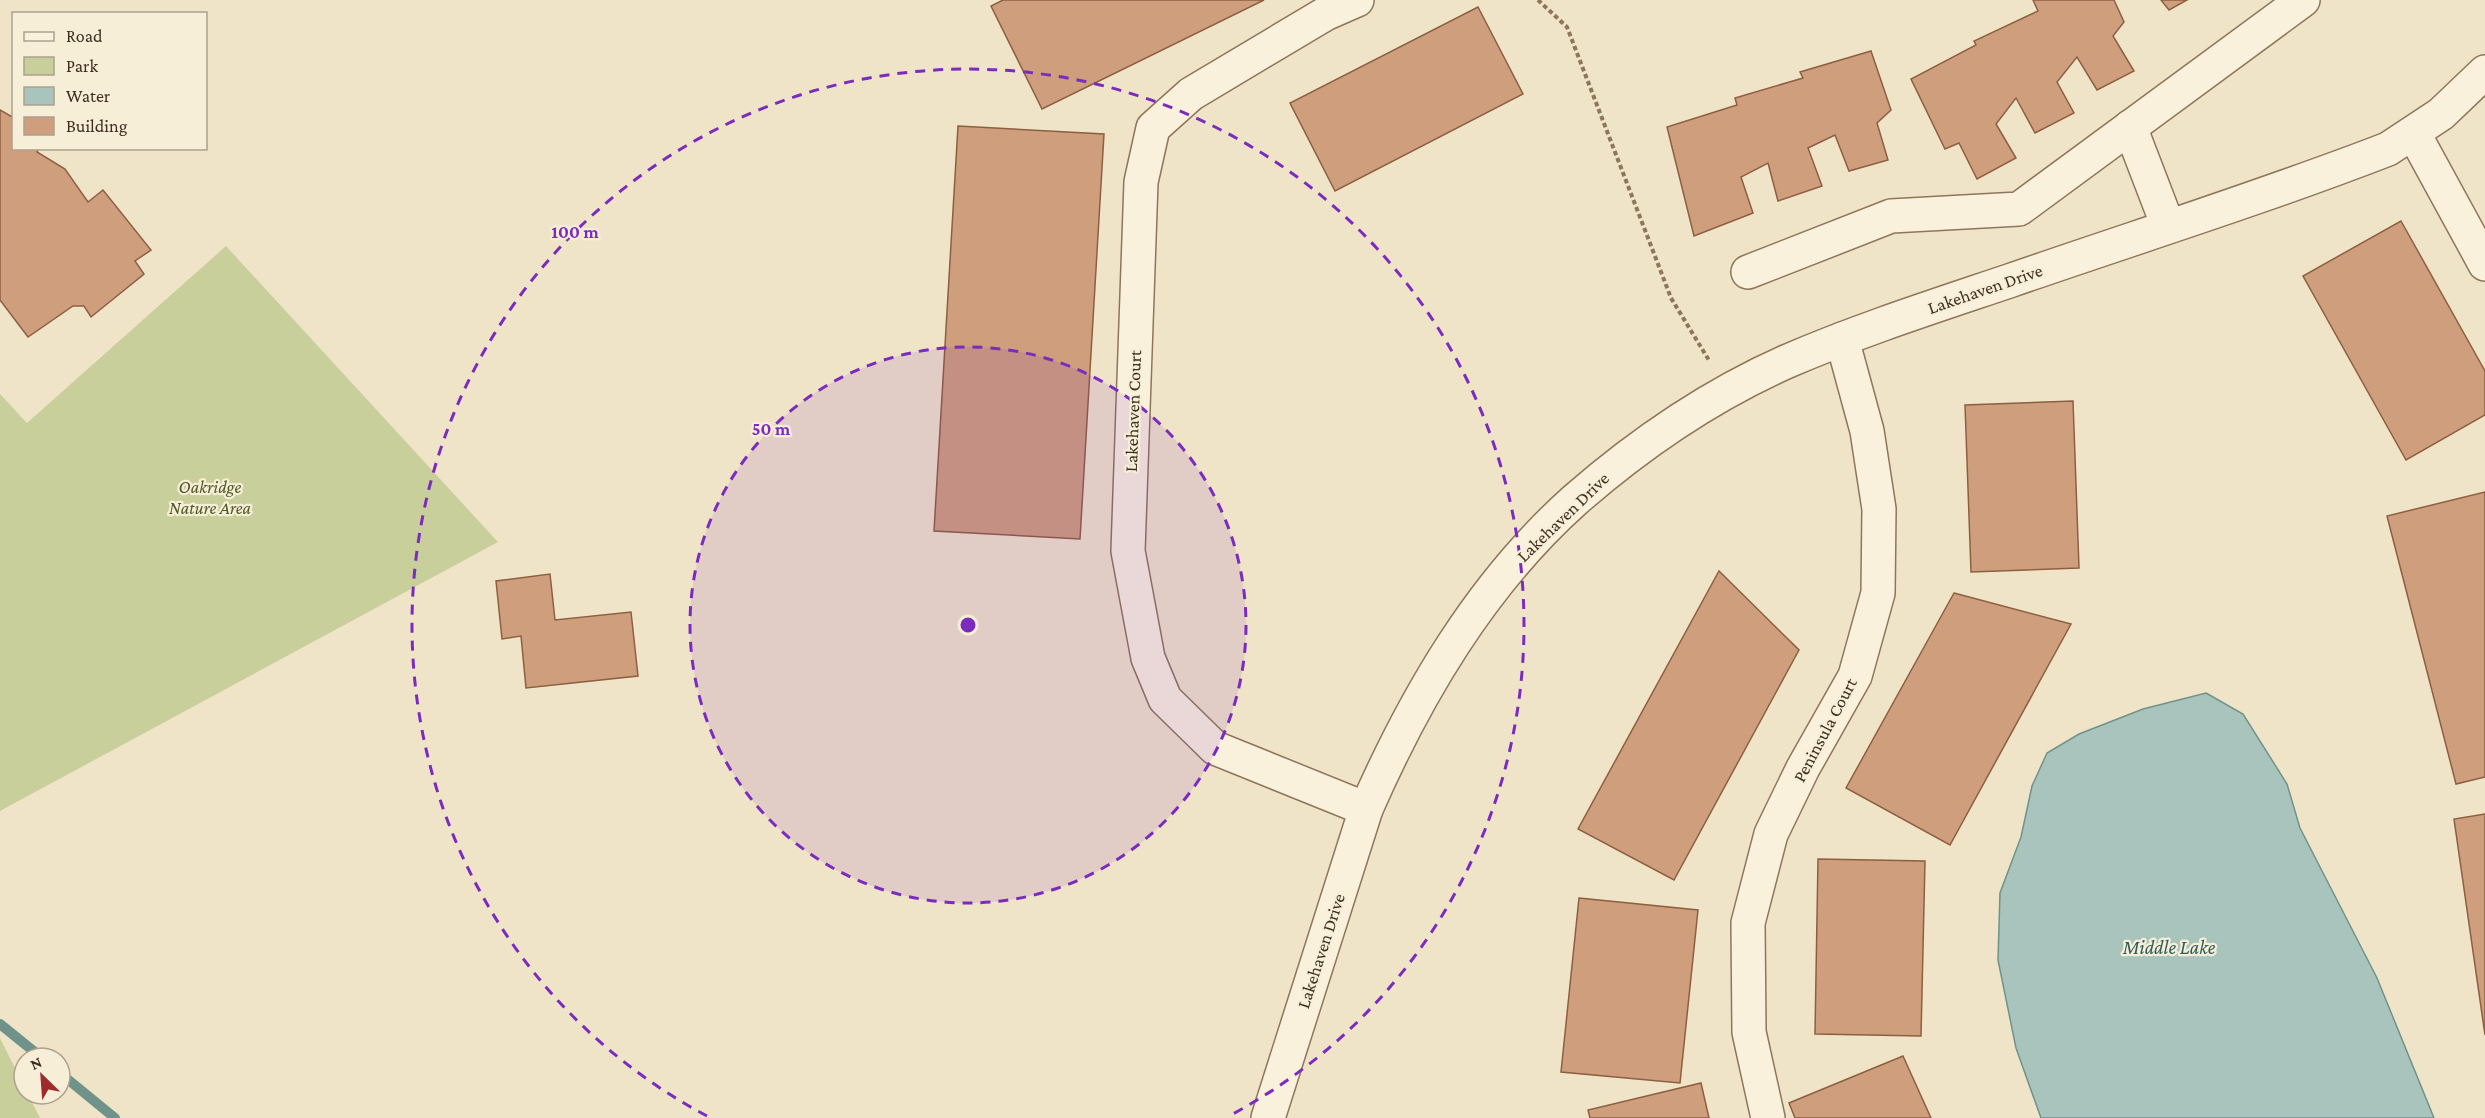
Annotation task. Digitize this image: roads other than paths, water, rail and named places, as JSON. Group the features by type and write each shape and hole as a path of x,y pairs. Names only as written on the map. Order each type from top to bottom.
{"street":[{"name":"Lakehaven Court","path":"1357,0 1325,14 1191,94 1153,128 1141,182 1128,551 1148,658 1165,699 1215,748 1366,809"},
{"path":"1748,272 1891,216 2019,209 2302,0"},
{"name":"Lakehaven Drive","path":"1269,1118 1366,809 1384,767 1446,654 1500,579 1573,502 1617,465 1673,425 1728,392 1785,363 1842,339 2364,158 2414,134 2441,114 2485,72"},
{"path":"2130,128 2168,226"},
{"path":"2414,134 2485,264"},
{"name":"Peninsula Court","path":"1768,1118 1749,1032 1748,923 1771,834 1803,768 1855,676 1878,593 1880,509 1867,430 1842,339"}],"water":[{"name":"Middle Lake","path":"2206,693 2243,714 2287,784 2300,828 2377,978 2434,1118 2041,1118 2016,1048 1998,960 2000,893 2021,837 2032,786 2047,753 2079,734 2143,709"}],"waterway":[{"path":"0,1024 27,1046"},
{"path":"72,1083 115,1118"}],"park label":[{"name":"Oakridge Nature Area","path":"210,497"}]}
